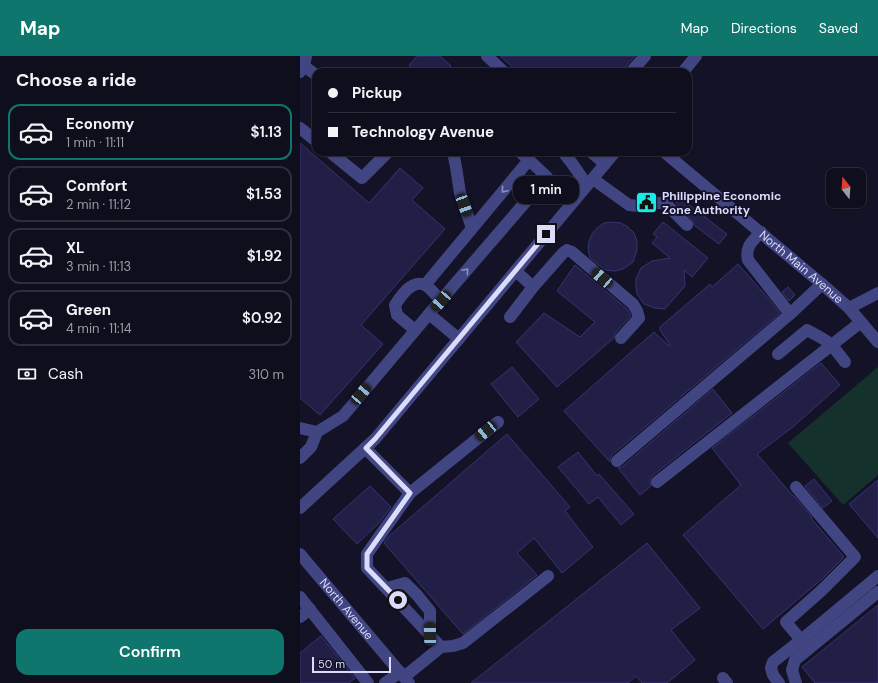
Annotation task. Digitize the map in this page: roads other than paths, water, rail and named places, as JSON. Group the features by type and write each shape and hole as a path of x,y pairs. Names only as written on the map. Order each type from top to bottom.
{"street":[{"path":"487,56 500,68"},
{"path":"634,68 645,56"},
{"path":"686,68 696,56"},
{"path":"303,65 312,72"},
{"path":"300,128 312,138"},
{"path":"335,156 362,178 384,156"},
{"path":"454,156 460,193 472,228"},
{"path":"300,458 310,448 317,432 343,416 415,330 547,178 524,156"},
{"path":"567,156 590,182 629,205 639,206 651,203 662,203 667,205 687,225"},
{"path":"597,156 606,164"},
{"path":"300,508 375,439 612,156"},
{"name":"North Main Avenue","path":"669,156 761,232 849,308 878,342"},
{"path":"425,285 529,160"},
{"path":"761,232 750,244 746,252 748,260 790,314"},
{"path":"510,317 533,287 562,253 567,250 572,252 633,304 639,318 621,338"},
{"path":"516,271 533,287"},
{"path":"415,330 397,315 395,305 406,290 417,284 425,285 441,301"},
{"path":"617,461 790,314 822,284"},
{"path":"849,308 878,293"},
{"path":"429,314 460,339"},
{"path":"657,482 831,344 861,322"},
{"path":"778,354 807,330 831,344 844,362"},
{"path":"442,647 367,568 367,554 410,493 498,422"},
{"path":"300,428 317,432"},
{"path":"366,448 410,493"},
{"path":"796,487 855,557 821,591 786,622 801,640"},
{"name":"North Avenue","path":"300,554 404,677"},
{"path":"385,683 404,677 442,647 463,643 548,576"},
{"path":"779,683 773,675 771,668 773,662 878,576"},
{"path":"387,588 405,583 418,594 430,611 430,634"},
{"path":"796,683 792,670 795,660 878,592"},
{"path":"300,597 305,613 368,683"}],"place":[{"name":"Philippine Economic Zone Authority","path":"647,203"}]}
